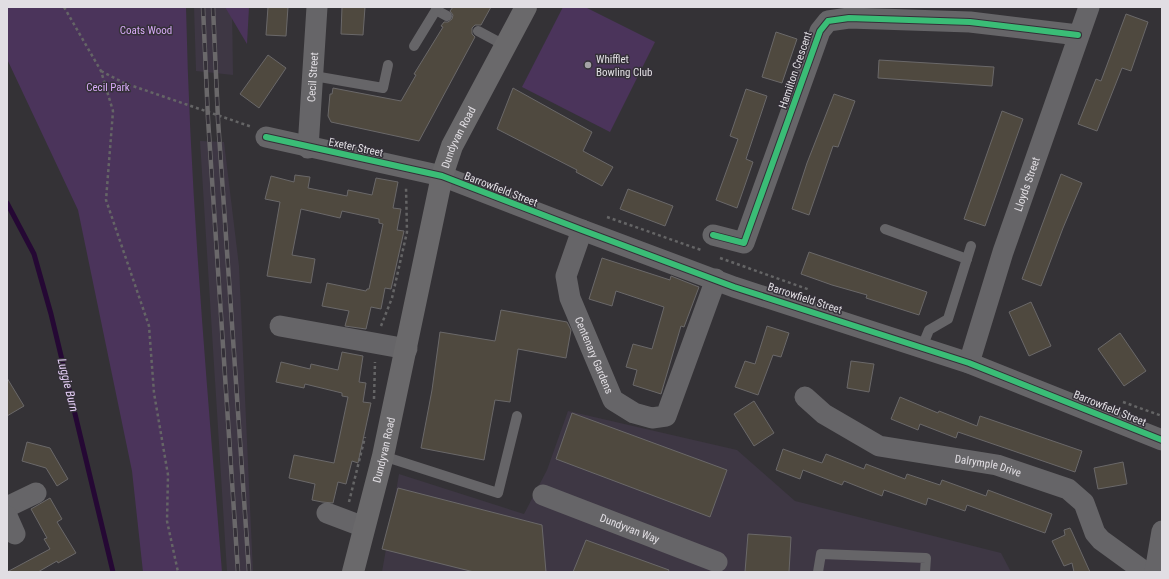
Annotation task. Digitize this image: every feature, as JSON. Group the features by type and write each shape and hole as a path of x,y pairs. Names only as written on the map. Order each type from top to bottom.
{"main road":[{"name":"Dundyvan Road","path":"353,572 383,456 407,349 442,176 452,146 526,7"}],"street":[{"name":"Cecil Street","path":"308,148 314,76 317,7"},
{"name":"Lloyds Street","path":"970,363 1003,252 1089,7"},
{"name":"Hamilton Crescent","path":"744,243 820,30 828,21 849,18 970,22 1078,35"},
{"name":"Exeter Street","path":"266,137 308,148 363,158 442,176"},
{"name":"Barrowfield Street","path":"442,176 725,283 970,363 1162,440"},
{"name":"Centenary Gardens","path":"582,230 566,276 570,298 613,400 634,413 652,418 666,416 725,283"},
{"path":"713,235 744,243"},
{"path":"280,326 407,349"},
{"name":"Dalrymple Drive","path":"805,397 824,414 879,446 997,465 1068,489 1084,503 1095,533 1101,540 1146,572"},
{"path":"7,507 36,493"},
{"name":"Dundyvan Way","path":"543,495 718,559"},
{"path":"327,513 364,527"},
{"path":"1155,572 1162,531"}],"lane":[{"path":"414,46 436,8 447,16"},
{"path":"478,31 506,46"},
{"path":"314,76 383,88 388,65"},
{"path":"885,229 967,259"},
{"path":"922,347 928,330 948,319 972,246"},
{"path":"383,456 498,493 517,416"},
{"path":"818,572 821,554 926,558 925,572"}],"path":[{"path":"64,7 101,71 113,110 106,200 149,326 154,393 168,475 167,521 178,572"},
{"path":"101,71 131,85 256,128 266,137"},
{"path":"725,283 740,256 744,243"}],"shaded area":[{"path":"194,7 232,7 233,75 196,71"},
{"path":"200,141 224,142 239,266 253,572 227,572"},
{"path":"568,411 737,450 795,501 1001,553 1011,572 382,572 399,474 524,514 547,470"}],"green space":[{"name":"Cecil Park","path":"7,7 186,7 195,219 222,572 143,572 132,471 78,210 7,59"},
{"path":"225,7 249,7 247,44"},
{"name":"Whifflet Bowling Club","path":"563,7 585,7 655,42 610,132 522,87"}],"building":[{"path":"268,7 288,7 286,36 266,35"},
{"path":"342,7 365,7 363,35 341,34"},
{"path":"453,7 491,7 481,25 475,25 472,28 472,34 475,37 419,141 331,122 328,116 330,94 332,94 333,88 401,101 416,75 414,74 443,27 441,26 444,22 448,22 452,19 453,15 450,11"},
{"path":"1126,14 1148,22 1131,71 1122,68 1097,131 1078,124 1096,79 1101,81"},
{"path":"776,32 797,39 782,83 762,77"},
{"path":"268,55 286,68 259,108 240,94"},
{"path":"879,60 994,67 992,86 878,78"},
{"path":"513,88 592,132 583,151 613,167 602,186 576,172 577,170 497,129"},
{"path":"746,89 767,96 746,159 753,162 737,208 716,200 738,139 730,136"},
{"path":"834,94 855,101 838,147 833,146 809,215 792,209 807,163"},
{"path":"1002,111 1023,119 985,226 964,219"},
{"path":"1061,174 1082,183 1041,286 1022,279"},
{"path":"295,175 310,177 308,188 347,196 348,190 372,195 376,178 398,182 393,208 401,209 397,230 404,231 391,289 385,288 381,309 371,307 366,329 345,326 349,311 322,306 327,283 366,291 369,289 383,224 379,223 379,219 342,211 340,218 301,209 292,255 315,259 311,283 267,276 280,202 265,199 271,176 294,182"},
{"path":"628,189 673,206 665,226 620,209"},
{"path":"809,252 927,292 919,315 866,298 867,295 801,274"},
{"path":"602,258 670,280 671,276 699,287 684,327 681,326 661,394 633,385 637,370 626,367 633,344 652,349 664,307 616,291 612,306 589,299"},
{"path":"1031,302 1051,346 1029,356 1009,312"},
{"path":"501,310 567,322 571,330 566,358 518,349 510,402 495,400 484,460 421,448 432,390 440,332 495,341"},
{"path":"767,326 789,333 781,357 773,355 758,395 735,387 745,361 755,364"},
{"path":"1120,333 1146,371 1124,386 1098,349"},
{"path":"342,352 363,356 359,382 366,383 363,402 371,403 358,463 352,461 346,484 338,482 333,503 322,502 312,500 315,484 289,478 294,455 334,463 348,397 342,396 342,393 305,384 304,388 276,382 281,362 310,369 311,364 338,370"},
{"path":"851,361 874,364 869,392 847,388"},
{"path":"7,378 24,406 7,416"},
{"path":"900,397 938,413 939,411 977,426 980,416 1082,451 1075,472 958,432 956,438 920,424 918,430 891,419"},
{"path":"754,401 774,433 754,446 734,414"},
{"path":"572,413 727,470 710,517 556,459"},
{"path":"27,442 50,448 68,479 57,486 46,468 22,461"},
{"path":"783,449 822,463 826,454 864,469 866,464 905,479 907,474 940,485 942,480 986,496 988,490 1052,514 1045,533 967,505 965,511 928,498 926,505 884,490 882,496 844,481 842,485 803,470 800,479 776,470"},
{"path":"1123,462 1127,484 1098,489 1094,468"},
{"path":"398,488 542,525 546,572 474,572 382,549"},
{"path":"50,498 62,519 57,522 76,553 58,563 57,561 38,572 7,572 50,549 44,539 47,538 31,509"},
{"path":"1070,528 1090,572 1074,572 1072,563 1064,566 1052,541 1065,535 1064,530"},
{"path":"748,534 791,537 789,572 745,572"},
{"path":"586,540 669,570 668,572 573,572"}],"waterway":[{"name":"Luggie Burn","path":"7,203 34,254 51,314 113,572"}],"railway":[{"path":"203,7 208,119 238,572"},
{"path":"213,7 218,120 249,572"}],"cycle path":[{"path":"713,235 744,243 820,31 828,21 849,18 970,22 1078,35"},
{"path":"266,137 442,176 734,287 969,363 1162,440"}],"place":[{"name":"Whifflet Bowling Club","path":"588,65"}],"park label":[{"name":"Coats Wood","path":"146,30"}]}
